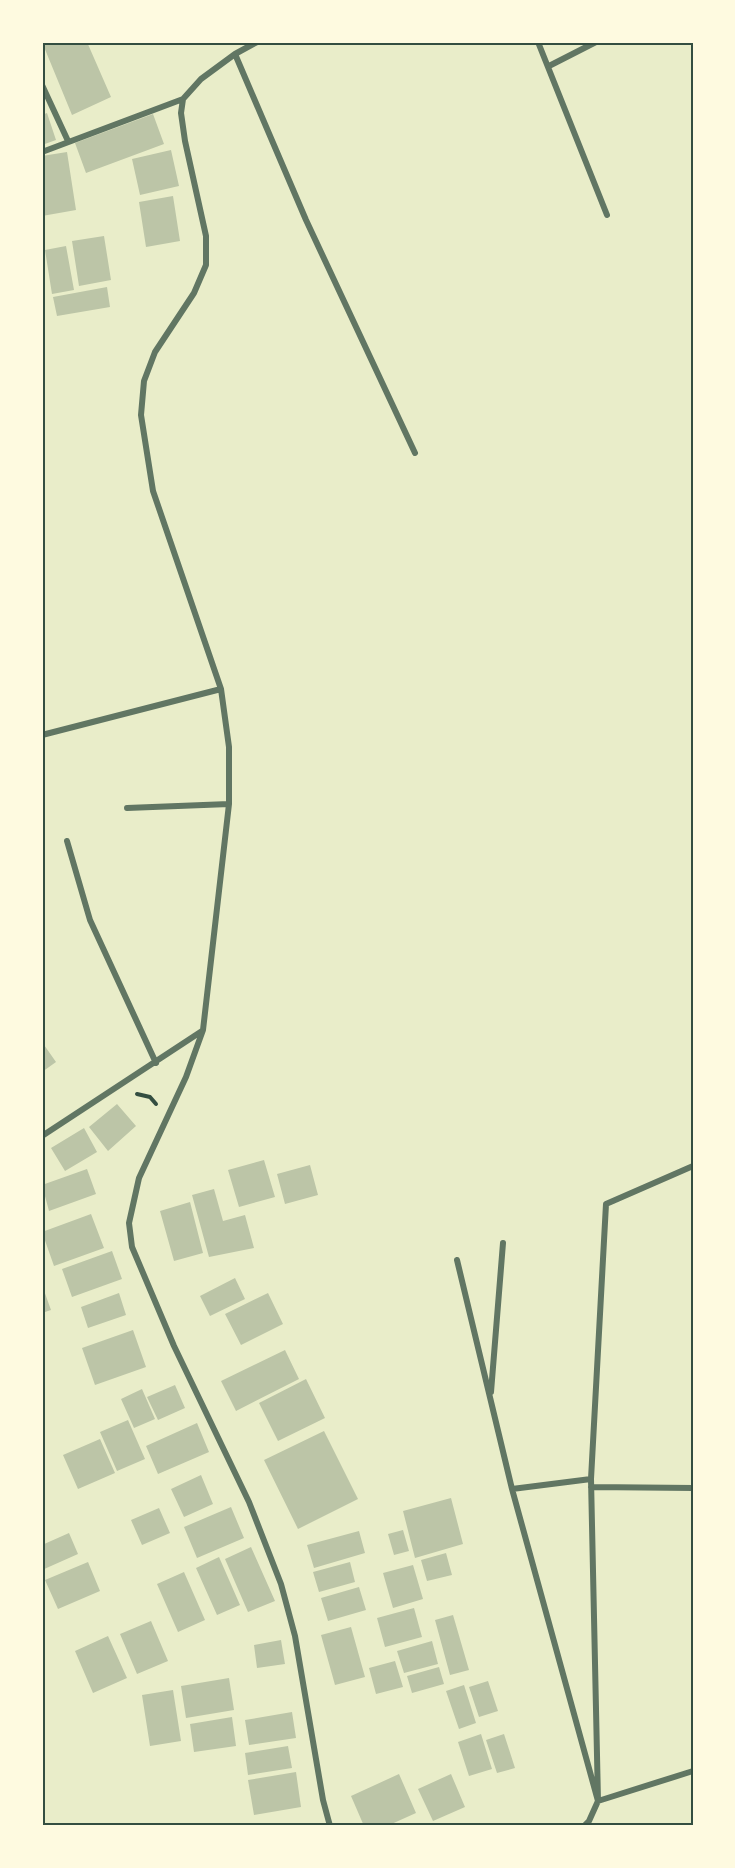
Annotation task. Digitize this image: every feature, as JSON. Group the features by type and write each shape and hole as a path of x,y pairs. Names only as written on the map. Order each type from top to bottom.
{"street":[{"path":"42,152 183,99 201,79 235,54 257,42"},
{"path":"538,42 607,215"},
{"path":"549,66 596,42"},
{"path":"235,54 306,220 415,453"},
{"path":"42,86 68,141"},
{"path":"183,99 181,113 184,141 208,252 206,265 194,293 155,352 144,381 141,416 153,491 221,689 229,747 229,804 203,1030 186,1077 139,1178 129,1223 132,1247 174,1346 249,1502 281,1584 295,1636 323,1800 330,1826"},
{"path":"42,735 221,689"},
{"path":"127,808 229,804"},
{"path":"67,841 90,920 156,1063"},
{"path":"42,1136 203,1030"},
{"path":"584,1826 598,1802 591,1479 606,1204 693,1166"},
{"path":"490,1399 503,1244"},
{"path":"457,1260 512,1489 598,1802"},
{"path":"512,1489 591,1479"},
{"path":"591,1487 693,1488"},
{"path":"598,1802 693,1771"}],"path":[{"path":"107,1092 131,1092 150,1097 168,1116"}],"building":[{"path":"42,42 87,42 111,97 72,115"},
{"path":"47,113 56,140 42,145 42,115"},
{"path":"153,114 164,144 86,173 75,143"},
{"path":"171,150 179,186 140,195 132,159"},
{"path":"67,152 76,210 42,216 42,156"},
{"path":"173,196 180,241 146,247 139,202"},
{"path":"104,236 111,280 79,286 72,241"},
{"path":"66,246 74,290 52,294 45,250"},
{"path":"107,287 110,307 57,316 53,297"},
{"path":"42,1042 56,1062 42,1072"},
{"path":"117,1104 136,1126 108,1151 89,1127"},
{"path":"84,1128 97,1152 65,1171 51,1148"},
{"path":"264,1160 275,1197 239,1207 228,1170"},
{"path":"310,1165 318,1195 285,1204 277,1174"},
{"path":"87,1169 96,1194 49,1211 42,1185"},
{"path":"214,1189 223,1221 245,1215 254,1248 209,1257 192,1195"},
{"path":"190,1202 203,1253 174,1261 160,1211"},
{"path":"91,1214 104,1248 54,1266 42,1232"},
{"path":"112,1251 122,1279 72,1297 62,1269"},
{"path":"235,1278 245,1299 210,1316 200,1296"},
{"path":"42,1285 51,1310 42,1313"},
{"path":"119,1293 126,1315 88,1328 81,1307"},
{"path":"268,1293 283,1324 241,1345 225,1314"},
{"path":"133,1330 146,1367 95,1385 82,1348"},
{"path":"285,1350 299,1379 236,1411 221,1381"},
{"path":"306,1379 325,1418 278,1441 259,1403"},
{"path":"175,1385 185,1408 158,1420 147,1397"},
{"path":"142,1389 155,1419 134,1428 121,1399"},
{"path":"128,1420 145,1459 117,1471 100,1432"},
{"path":"197,1423 209,1452 158,1474 146,1446"},
{"path":"324,1431 358,1499 298,1529 264,1460"},
{"path":"100,1439 115,1473 78,1489 63,1455"},
{"path":"201,1475 213,1504 184,1517 171,1489"},
{"path":"451,1498 463,1544 415,1558 403,1511"},
{"path":"231,1507 244,1538 197,1558 184,1527"},
{"path":"159,1508 170,1533 142,1545 131,1520"},
{"path":"403,1530 409,1551 394,1555 388,1534"},
{"path":"359,1531 365,1553 314,1568 307,1545"},
{"path":"69,1533 78,1554 42,1570 42,1545"},
{"path":"251,1547 275,1601 248,1612 225,1559"},
{"path":"446,1553 452,1575 427,1581 421,1560"},
{"path":"219,1557 240,1605 217,1615 196,1568"},
{"path":"88,1562 100,1591 58,1609 45,1580"},
{"path":"350,1562 355,1582 319,1592 313,1572"},
{"path":"413,1565 423,1599 393,1608 383,1573"},
{"path":"184,1572 205,1620 178,1632 157,1584"},
{"path":"359,1587 366,1610 328,1621 321,1598"},
{"path":"414,1608 422,1637 385,1647 377,1618"},
{"path":"453,1615 469,1670 450,1675 435,1620"},
{"path":"151,1621 168,1661 137,1674 120,1634"},
{"path":"351,1627 365,1677 335,1685 321,1635"},
{"path":"108,1636 127,1678 93,1693 75,1651"},
{"path":"281,1640 285,1664 257,1668 254,1645"},
{"path":"432,1641 438,1664 404,1673 397,1651"},
{"path":"395,1661 403,1687 376,1694 369,1668"},
{"path":"439,1667 444,1684 412,1693 407,1676"},
{"path":"229,1678 234,1710 186,1718 181,1686"},
{"path":"488,1681 498,1711 479,1717 469,1687"},
{"path":"464,1685 476,1723 459,1729 446,1691"},
{"path":"173,1690 181,1741 150,1746 142,1695"},
{"path":"292,1712 296,1738 249,1745 245,1720"},
{"path":"232,1717 236,1746 194,1752 190,1724"},
{"path":"481,1734 492,1769 469,1776 458,1742"},
{"path":"504,1734 515,1768 497,1773 486,1740"},
{"path":"288,1746 292,1768 248,1775 245,1753"},
{"path":"296,1772 301,1807 254,1815 248,1780"},
{"path":"399,1774 416,1813 387,1826 364,1826 351,1796"},
{"path":"451,1774 465,1807 433,1821 418,1789"}]}
